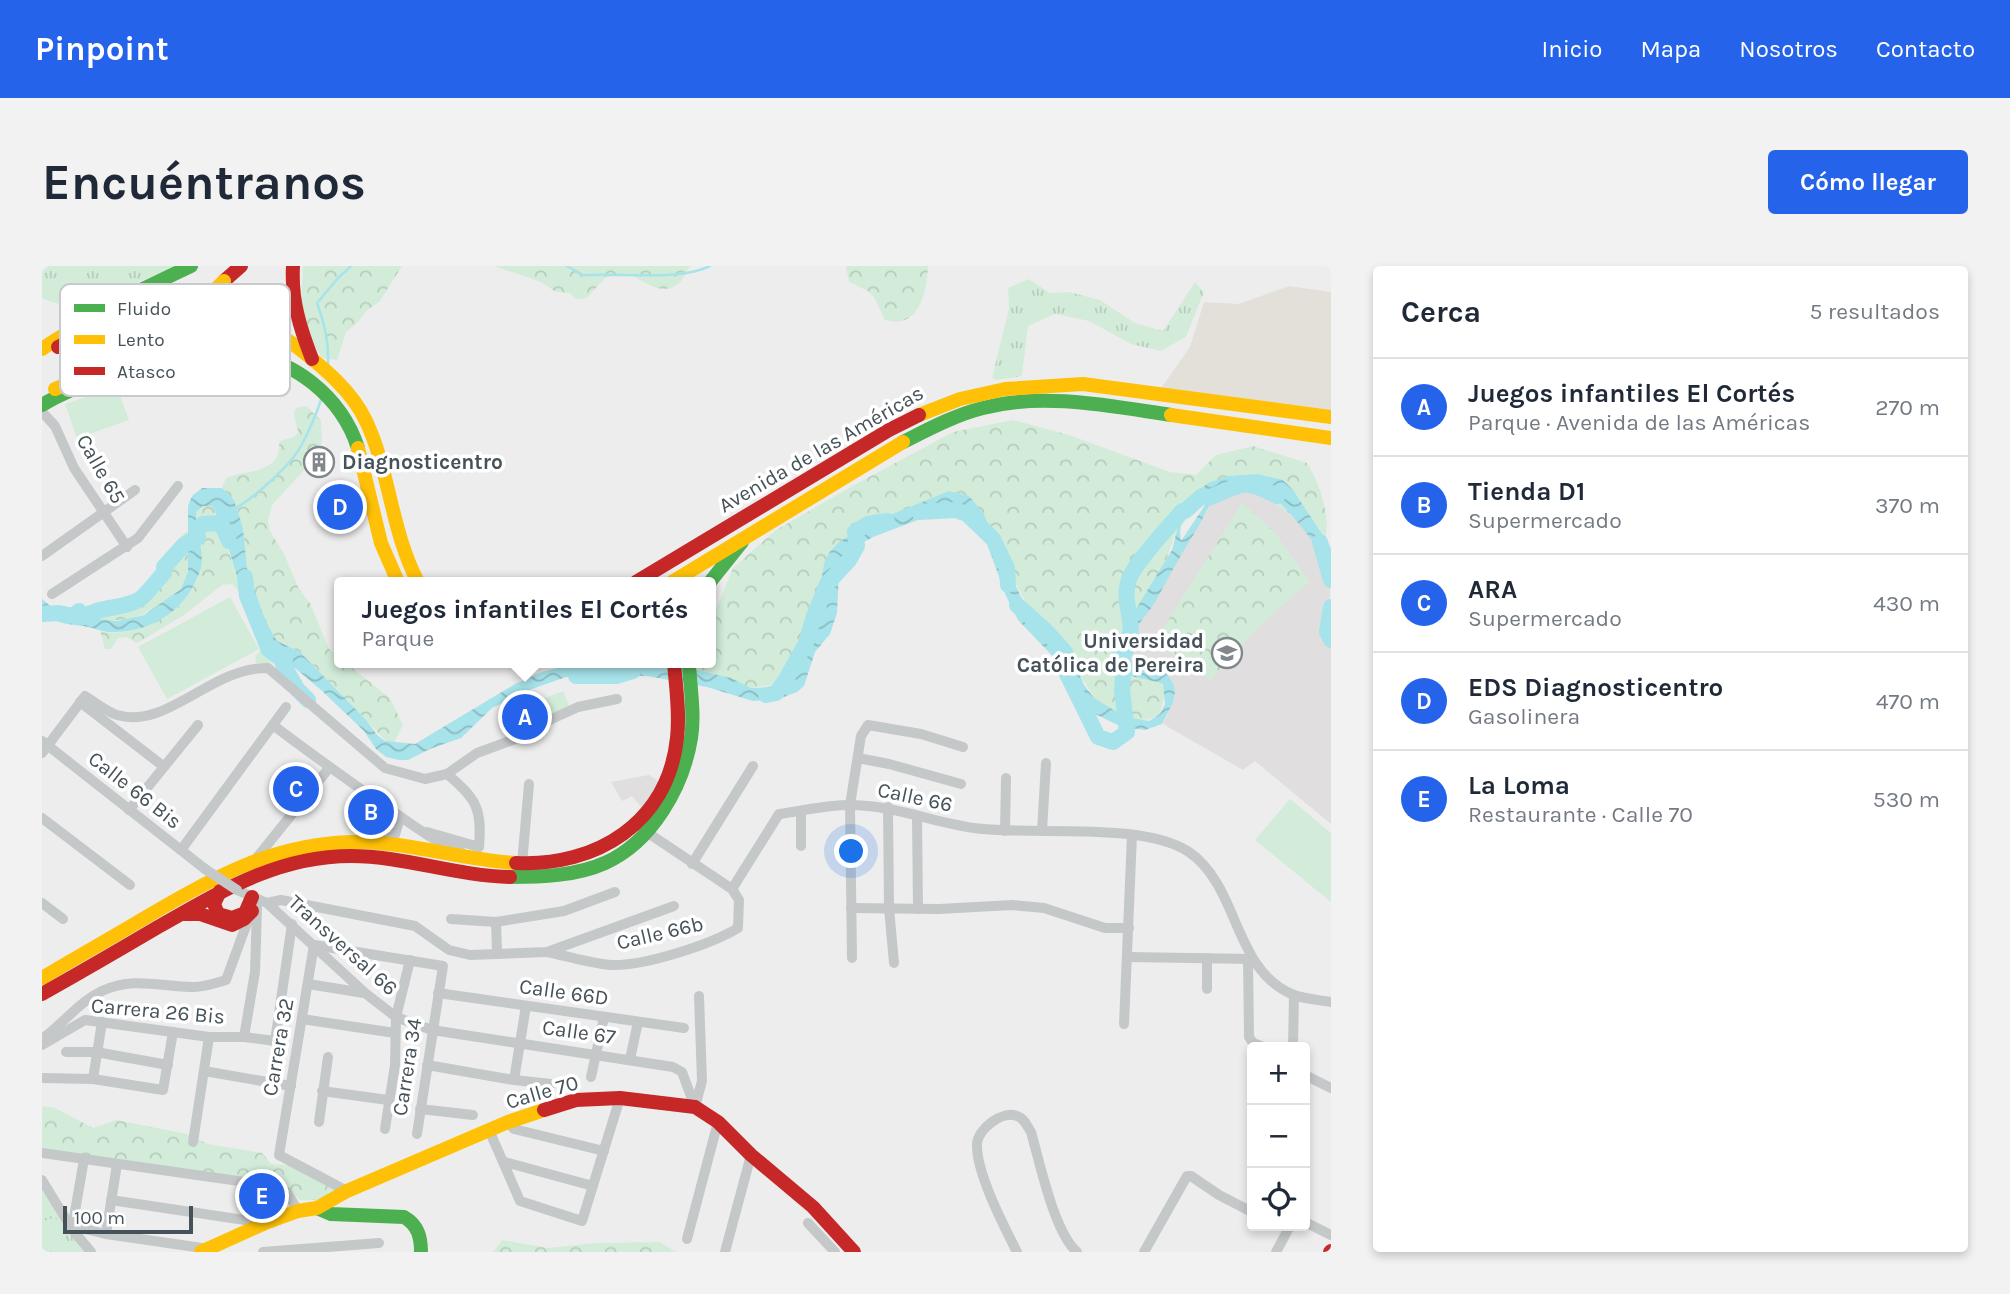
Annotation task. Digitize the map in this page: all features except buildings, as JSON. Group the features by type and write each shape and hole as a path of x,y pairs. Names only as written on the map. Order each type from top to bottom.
{"main road":[{"path":"156,284 191,266"},
{"path":"221,284 241,266"},
{"path":"293,266 292,303 297,322 316,362"},
{"path":"42,349 60,330"},
{"path":"42,349 60,337"},
{"path":"290,343 316,362 347,392 360,409 372,434 402,551 415,577"},
{"path":"42,358 60,346"},
{"path":"290,350 316,362"},
{"path":"290,370 321,390 337,407 351,429 365,467 380,541 396,577"},
{"name":"Avenida de las Américas","path":"644,577 923,411 950,400 1007,387 1083,383 1331,417"},
{"path":"42,404 60,387"},
{"path":"42,404 60,395"},
{"name":"Avenida de las Américas","path":"680,577 897,445 957,416 985,407 1025,402 1082,402 1331,438"},
{"path":"816,474 823,482 823,490"},
{"path":"714,577 747,536"},
{"path":"675,668 685,719"},
{"path":"42,994 221,890 259,873 312,861 353,856 521,877 557,874 605,863 619,856 641,827 667,780 685,719 689,668"},
{"path":"42,978 212,878 255,860 309,847 352,842 388,844 479,860 522,864 579,858 641,827"},
{"path":"221,890 215,897 214,904 222,917 242,915 257,903"},
{"path":"177,915 199,914 222,925 230,925 246,919 257,903"},
{"name":"Calle 70","path":"205,1251 265,1223 317,1208 347,1191 508,1122 576,1100 620,1098 695,1107 718,1122 751,1155 814,1207 854,1252"},
{"path":"317,1208 331,1214 388,1214 408,1218 418,1230 421,1252"}],"street":[{"name":"Calle 65","path":"42,412 55,426 74,468 127,547"},
{"path":"52,594 138,538 178,486"},
{"path":"42,556 135,491"},
{"path":"83,699 112,713 144,718 161,712 227,676 253,668 268,668 385,768 425,779 447,774 477,753 515,739 532,728 578,707 617,699"},
{"path":"44,747 83,699"},
{"path":"83,699 163,766"},
{"path":"181,850 286,707"},
{"path":"129,810 198,725"},
{"path":"273,725 417,830 436,842 479,860"},
{"path":"852,958 850,805 861,736 869,725 921,734 964,747"},
{"name":"Calle 66 Bis","path":"44,747 205,870 257,903"},
{"path":"858,758 961,783"},
{"path":"1042,831 1046,763"},
{"path":"692,864 752,766"},
{"path":"255,860 329,768"},
{"path":"417,830 479,848 480,832 475,800 447,774"},
{"path":"1005,831 1006,778"},
{"path":"522,864 529,784"},
{"name":"Calle 66","path":"732,889 779,814 801,811 850,805 888,807 973,828 1132,835 1173,844 1191,854 1217,885 1250,959"},
{"path":"888,807 889,908 894,963"},
{"path":"801,811 801,846"},
{"path":"352,842 395,835 399,821 397,814"},
{"path":"918,816 918,909"},
{"path":"42,818 130,885"},
{"path":"641,827 732,889"},
{"path":"1124,1024 1132,835"},
{"name":"Calle 66b","path":"547,952 609,965 628,964 720,939 738,928 739,900 732,889"},
{"path":"451,919 496,922 564,911 615,892"},
{"path":"257,903 281,900 415,926 449,950 470,955 547,952 674,905"},
{"path":"42,903 64,919"},
{"path":"42,1042 87,1000 103,990 127,984 153,982 196,988 226,980 257,903"},
{"path":"244,1037 255,972 257,903"},
{"name":"Transversal 66","path":"257,903 292,924 365,993 396,1017 432,1030"},
{"path":"851,908 918,909 1012,905 1044,908 1105,928 1129,928"},
{"path":"496,922 497,953"},
{"name":"Carrera 26 Bis","path":"42,1042 85,1020 209,1037 244,1037 275,1041 292,924"},
{"path":"314,945 410,960 396,1017 395,1065 385,1129"},
{"name":"Carrera 32","path":"314,945 279,1155 347,1191"},
{"path":"1128,957 1250,959 1266,977 1294,995 1331,1002"},
{"path":"1207,958 1207,989"},
{"path":"1250,959 1249,1037 1252,1042"},
{"name":"Carrera 34","path":"410,960 443,966 417,1133"},
{"path":"308,984 365,993"},
{"name":"Calle 66D","path":"438,993 684,1028"},
{"path":"1293,1042 1294,995"},
{"path":"695,1107 702,1081 699,996"},
{"path":"514,1080 526,1006"},
{"path":"591,1077 604,1017"},
{"path":"302,1019 395,1033"},
{"path":"93,1079 102,1022"},
{"path":"630,1059 638,1022"},
{"name":"Calle 67","path":"432,1030 673,1067 682,1072 695,1107"},
{"path":"42,1078 93,1079 163,1090 173,1032"},
{"path":"193,1142 209,1037"},
{"path":"66,1052 96,1052 168,1065"},
{"path":"319,1122 328,1057"},
{"path":"427,1065 551,1084"},
{"path":"204,1071 290,1086"},
{"path":"1310,1078 1331,1088"},
{"path":"322,1091 388,1100"},
{"path":"489,1130 520,1201 582,1221 620,1098"},
{"path":"420,1109 473,1115"},
{"path":"1017,1252 995,1209 978,1154 977,1141 983,1129 1005,1115 1016,1115 1031,1132 1060,1229 1069,1245 1077,1252"},
{"path":"508,1122 514,1129 604,1151"},
{"path":"687,1239 718,1122"},
{"path":"42,1153 274,1186 287,1192 298,1212"},
{"path":"725,1252 751,1155"},
{"path":"72,1227 84,1160"},
{"path":"505,1162 593,1186"},
{"path":"106,1234 117,1164"},
{"path":"1144,1252 1186,1177 1191,1176 1247,1209"},
{"path":"42,1180 91,1252"},
{"path":"111,1200 265,1223"},
{"path":"808,1223 835,1252"},
{"path":"1310,1224 1331,1235"},
{"path":"72,1227 205,1251"},
{"path":"1276,1252 1287,1231"},
{"path":"263,1252 379,1243"}],"shaded area":[{"path":"1289,286 1331,292 1331,417 1157,394 1190,347 1204,302 1239,304"},
{"name":"Universidad Católica de Pereira","path":"1247,483 1300,523 1331,566 1331,824 1255,761 1243,770 1163,724 1173,703 1174,685 1166,672 1153,665 1124,663 1122,656 1132,634 1157,599 1179,555 1217,495"},
{"path":"649,775 664,785 646,813 632,796 622,801 611,782"}],"green space":[{"path":"48,266 176,266 136,284 60,284 60,304 42,298 42,271"},
{"path":"303,266 402,266 380,301 346,332 337,360 322,358 305,324 302,304"},
{"path":"494,266 690,266 681,281 668,289 654,287 627,273 605,278 587,298 576,299 570,293 556,292 541,282"},
{"path":"846,266 928,266 926,287 919,306 906,319 897,322 885,320 874,297 849,282"},
{"path":"1029,279 1050,293 1069,292 1100,300 1135,323 1163,331 1195,282 1204,292 1186,337 1161,351 1131,344 1089,321 1055,314 1028,326 1022,376 997,380 992,378 1009,308 1008,288"},
{"path":"89,396 120,396 129,420 92,433 94,441 82,452 65,404"},
{"path":"306,406 321,420 322,440 319,454 272,505 268,520 270,531 284,554 299,589 310,603 329,649 334,653 334,668 352,668 390,698 403,725 392,747 300,652 277,641 265,620 247,568 243,528 234,500 222,488 226,478 260,469 272,462 278,455 280,441 298,433 294,413 296,408"},
{"path":"1013,420 1069,435 1170,472 1196,475 1216,455 1253,446 1307,463 1323,500 1327,520 1325,539 1234,475 1202,496 1174,537 1166,561 1120,636 1111,659 1141,677 1163,684 1165,693 1160,714 1145,720 1102,710 1065,652 1038,625 1007,568 984,514 949,491 824,563 821,625 796,681 751,688 698,670 716,668 716,610 733,568 776,530 953,432"},
{"path":"1242,503 1273,530 1310,582 1258,628 1211,681 1155,641"},
{"path":"203,506 213,506 216,512 238,580 256,619 269,647 276,656 285,661 281,668 272,663 256,663 255,657 260,650 254,624 241,595 231,584 222,585 184,615 141,641 136,643 127,637 118,638 111,649 105,649 100,631 116,633 148,626 163,618 188,596 201,567 202,553 196,512"},
{"path":"187,531 187,577 176,594 150,611 129,619 73,616 88,609 116,606 123,611 150,597 157,587 170,553"},
{"path":"230,597 259,649 167,699 138,647"},
{"path":"563,691 570,708 539,720 532,703"},
{"path":"1290,799 1331,833 1331,902 1255,840"},
{"path":"42,1106 55,1108 93,1128 116,1120 187,1134 208,1144 262,1153 271,1164 288,1165 338,1191 318,1200 299,1200 293,1192 278,1182 42,1149"},
{"path":"42,1180 91,1252 42,1252"},
{"path":"55,1217 67,1247 48,1252 42,1237 42,1222"},
{"path":"502,1240 548,1248 595,1243 660,1242 676,1252 493,1252"}],"water":[{"path":"1257,474 1283,480 1293,490 1331,548 1331,566 1292,515 1267,492 1256,485 1245,483 1218,494 1157,599 1124,648 1124,663 1145,662 1153,665 1166,672 1174,685 1173,703 1162,724 1145,730 1122,727 1095,714 1078,700 1064,668 1018,620 1006,596 985,538 967,514 955,510 939,512 873,537 857,546 844,560 839,573 837,613 830,634 815,652 804,686 797,692 779,699 753,701 707,687 647,676 566,677 492,708 461,738 408,760 386,757 376,749 364,731 321,690 276,656 269,647 238,580 221,523 212,506 203,506 196,512 202,557 200,571 187,596 167,615 142,628 110,632 61,622 42,613 42,599 59,613 73,616 117,621 144,615 181,589 188,572 188,506 192,496 202,488 222,488 234,500 243,528 247,568 265,620 277,641 300,652 385,741 415,744 515,684 558,668 687,668 731,678 751,688 773,687 795,681 799,657 820,625 821,584 824,563 829,553 839,542 868,524 949,491 969,496 984,514 1032,619 1076,665 1084,685 1094,698 1125,717 1149,721 1160,714 1165,704 1163,684 1113,669 1111,659 1114,645 1172,550 1182,511 1192,496 1208,483 1228,476","holes":["1202,496 1207,496 1207,502 1181,541 1182,521 1187,510"]}],"waterway":[{"path":"328,366 326,334 317,303 351,266"},
{"path":"567,266 582,275 683,273 710,266"},
{"path":"234,509 251,498 289,463 310,429 321,400"},
{"path":"1017,605 1065,652 1064,668 1098,737 1113,742 1127,732 1122,690 1122,656 1130,637 1127,587 1134,570 1182,511 1202,496 1208,498 1242,485 1256,486 1277,496"},
{"path":"919,512 955,510 967,514 993,539 1007,568 1008,585"},
{"path":"766,695 776,693 806,643 827,584 849,560 857,546 855,532 868,524 887,521"},
{"path":"42,614 73,616 79,611 84,617 140,599 164,573 164,567 184,545 198,537 196,529 203,524 221,523 229,541"},
{"path":"1320,542 1331,580"},
{"path":"245,577 247,596 269,650 285,661 283,664 297,689 308,700"},
{"path":"1331,607 1327,632 1331,640"},
{"path":"576,676 616,676 633,671"}],"traffic: fast":[{"path":"153,284 191,266"},
{"path":"290,369 313,383 328,397 351,430 358,448"},
{"path":"42,405 60,395"},
{"path":"903,442 962,414 1006,403 1077,402 1171,415"},
{"path":"714,577 742,542"},
{"path":"510,877 558,875 594,867 622,854 651,827 673,794 687,757 693,720 689,668"},
{"path":"317,1208 331,1214 404,1217 418,1232 421,1252"}],"traffic: slow":[{"path":"221,284 224,281"},
{"path":"42,349 60,338"},
{"path":"290,342 327,371 353,400 366,421 374,440 402,542 416,577"},
{"path":"919,415 960,399 1005,389 1083,384 1331,417"},
{"path":"55,389 60,387"},
{"path":"1171,415 1331,438"},
{"path":"680,577 903,442"},
{"path":"358,448 381,543 396,577"},
{"path":"42,978 221,876 245,865 296,849 323,844 373,842 516,863"},
{"path":"201,1252 265,1223 298,1211 317,1208 347,1191 508,1122 544,1110"}],"traffic: jam":[{"path":"224,281 241,266"},
{"path":"293,266 297,314 312,359"},
{"path":"644,577 889,430 919,415"},
{"path":"516,863 546,862 574,857 600,848 623,834 643,816 659,794 671,768 677,738 678,710 674,668"},
{"path":"42,994 227,889 250,878 298,862 351,856 371,857 510,877"},
{"path":"220,891 214,904 218,914 232,918 245,913 252,897"},
{"path":"182,914 200,914 232,925 252,911"},
{"path":"544,1110 576,1100 620,1098 695,1107 718,1122 751,1155 813,1207 854,1252"}],"place":[{"name":"Diagnosticentro","path":"319,462"},
{"name":"EDS Diagnosticentro","path":"340,507"},
{"name":"Universidad Católica de Pereira","path":"1227,653"},
{"name":"Juegos infantiles El Cortés","path":"525,717"},
{"name":"ARA","path":"296,789"},
{"name":"Tienda D1","path":"371,812"},
{"name":"La Loma","path":"262,1196"}]}
